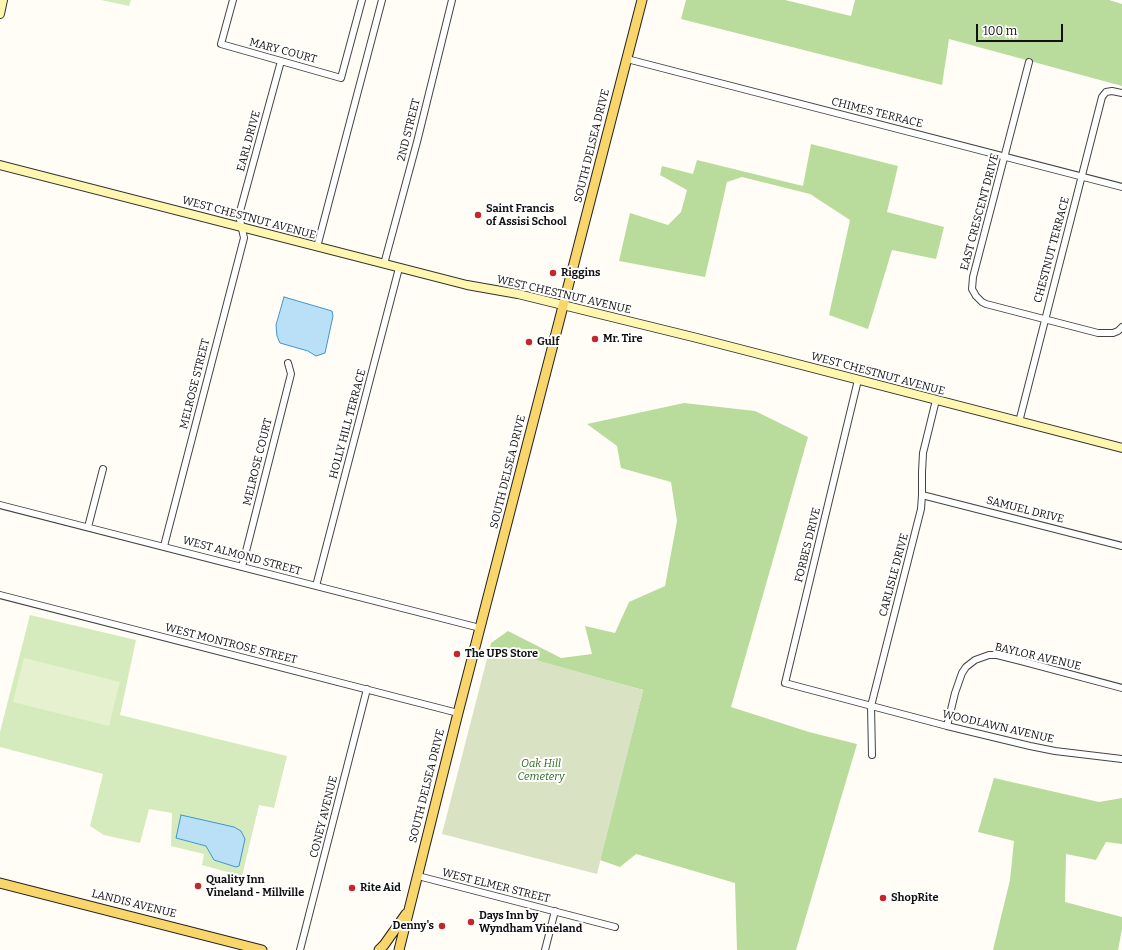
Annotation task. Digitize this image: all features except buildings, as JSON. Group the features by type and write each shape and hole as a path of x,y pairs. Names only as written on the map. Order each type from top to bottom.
{"main road":[{"name":"SOUTH DELSEA DRIVE","path":"399,950 458,713 642,0"},
{"name":"LANDIS AVENUE","path":"0,883 262,950"},
{"path":"379,950 409,910"}],"street":[{"path":"0,14 4,0"},
{"name":"MARY COURT","path":"233,0 220,44 341,78 362,0"},
{"path":"317,247 382,0"},
{"name":"2ND STREET","path":"384,264 417,142 452,0"},
{"name":"CHIMES TERRACE","path":"627,59 1122,187"},
{"name":"EARL DRIVE","path":"242,227 240,215 281,61"},
{"name":"EAST CRESCENT DRIVE","path":"1029,62 973,277 972,289 976,296 986,304 1044,319"},
{"name":"CHESTNUT TERRACE","path":"1019,422 1044,319 1102,97 1106,92 1112,91 1122,93"},
{"name":"WEST CHESTNUT AVENUE","path":"0,165 399,268 467,285 518,294 563,305 1122,448"},
{"name":"MELROSE STREET","path":"164,546 244,238 242,227"},
{"name":"HOLLY HILL TERRACE","path":"316,586 399,268"},
{"path":"1044,319 1098,333 1113,333 1122,327"},
{"name":"MELROSE COURT","path":"242,567 291,374 288,363"},
{"name":"FORBES DRIVE","path":"816,690 785,683 858,380"},
{"name":"CARLISLE DRIVE","path":"872,755 871,706 916,530 922,495 923,453 936,400"},
{"path":"88,527 103,469"},
{"name":"SAMUEL DRIVE","path":"922,495 1122,546"},
{"name":"WEST ALMOND STREET","path":"0,504 480,628"},
{"name":"WEST MONTROSE STREET","path":"0,595 458,713"},
{"name":"BAYLOR AVENUE","path":"947,726 955,693 962,673 966,667 975,660 989,655 997,655 1122,688"},
{"name":"CONEY AVENUE","path":"300,950 368,689"},
{"name":"WOODLAWN AVENUE","path":"816,690 947,726 1043,749 1122,759"},
{"name":"WEST ELMER STREET","path":"418,876 615,927"},
{"path":"545,950 555,912"}],"green space":[{"path":"101,0 131,0 129,6"},
{"path":"686,0 785,0 851,16 855,0 1109,0 1122,4 1122,86 949,39 942,85 681,19"},
{"path":"811,144 898,166 887,212 944,227 936,259 892,250 868,329 829,315 850,220 810,194 742,177 727,182 705,277 619,261 630,213 668,225 681,212 687,190 660,175 662,166 693,174 697,160 803,186"},
{"path":"684,403 755,411 808,437 731,707 809,732 857,744 796,950 737,950 735,883 636,854 620,867 600,860 643,690 490,648 491,643 508,631 561,658 592,654 585,626 615,633 629,602 665,586 677,521 671,482 621,468 617,446 587,424"},
{"path":"30,615 136,640 120,715 287,756 274,808 259,805 242,876 202,865 204,854 171,846 172,813 149,809 140,843 104,835 90,826 103,774 0,747 0,732"},
{"name":"Oak Hill Cemetery","path":"490,647 643,690 597,874 442,834"},
{"path":"24,658 120,682 109,726 13,702"},
{"path":"994,778 1099,802 1122,798 1122,844 1106,842 1096,860 1066,854 1065,902 1122,917 1122,929 1118,950 993,950 1010,880 1014,841 978,832"}],"water":[{"path":"284,297 332,311 333,316 325,353 316,356 308,351 280,343 277,336 276,325"},
{"path":"181,815 234,827 241,831 245,839 239,866 236,867 214,860 206,846 176,838"}],"place":[{"name":"Saint Francis of Assisi School","path":"478,215"},
{"name":"Riggins","path":"553,273"},
{"name":"Mr. Tire","path":"595,339"},
{"name":"Gulf","path":"529,342"},
{"name":"The UPS Store","path":"457,654"},
{"name":"Quality Inn Vineland - Millville","path":"198,886"},
{"name":"Rite Aid","path":"352,888"},
{"name":"ShopRite","path":"883,898"},
{"name":"Days Inn by Wyndham Vineland","path":"471,922"},
{"name":"Denny's","path":"442,926"}]}
